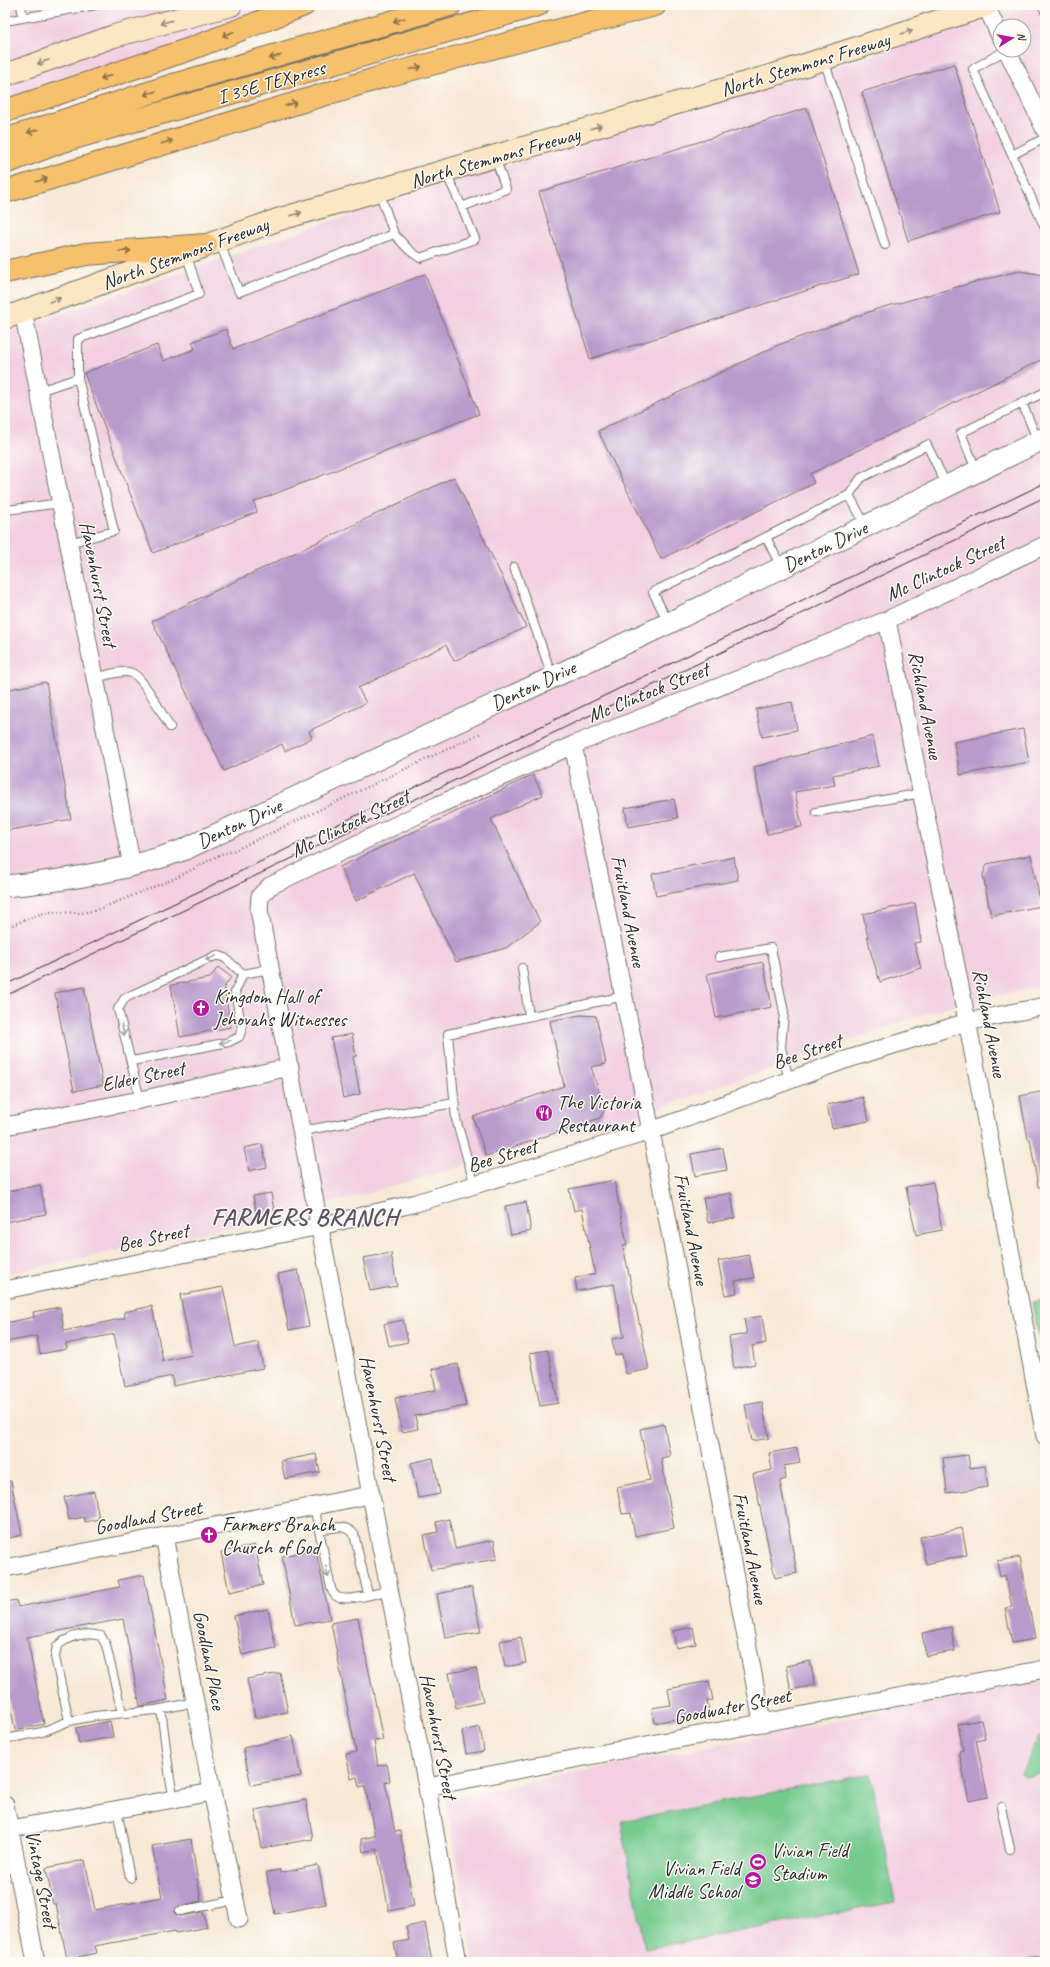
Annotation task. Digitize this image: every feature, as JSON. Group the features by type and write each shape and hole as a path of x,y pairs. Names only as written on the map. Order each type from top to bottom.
{"highway":[{"path":"5,111 190,49 304,5"},
{"path":"5,140 173,85 450,5"},
{"name":"I 35E TEXpress","path":"5,163 60,142 538,5"},
{"path":"5,192 382,77 655,5"},
{"path":"5,272 86,254 204,246"}],"main road":[{"path":"5,75 114,36 231,5"},
{"name":"North Stemmons Freeway","path":"14,314 277,220 823,59 986,5"}],"street":[{"path":"986,5 992,18"},
{"path":"1010,58 1045,130"},
{"name":"Havenhurst Street","path":"14,314 39,391 132,866"},
{"name":"Denton Drive","path":"5,886 68,880 132,866 183,850 552,676 669,623 1042,440"},
{"name":"Mc Clintock Street","path":"270,886 438,805 573,745 887,620 1045,545"},
{"name":"Richland Avenue","path":"887,620 967,1022 1045,1436"},
{"name":"Fruitland Avenue","path":"573,745 651,1132 762,1722"},
{"name":"Havenhurst Street","path":"270,886 260,896 259,910 427,1787 458,1962"},
{"name":"Bee Street","path":"5,1290 320,1226 416,1203 651,1132 842,1061 967,1022 1045,1006"},
{"name":"Elder Street","path":"5,1126 140,1100 290,1067"},
{"name":"Goodland Street","path":"5,1568 370,1495"},
{"name":"Goodland Place","path":"164,1536 212,1792 239,1919"},
{"name":"Goodwater Street","path":"427,1787 1045,1669"},
{"path":"10,1829 212,1792"},
{"name":"Vintage Street","path":"5,1805 36,1962"}],"lane":[{"path":"21,5 23,18"},
{"path":"5,21 96,5"},
{"path":"1042,5 1045,11"},
{"path":"992,58 973,69 1045,228"},
{"path":"823,59 885,245"},
{"path":"1012,155 1045,138"},
{"path":"462,207 506,188 494,157"},
{"path":"379,190 394,234 409,250 420,258 475,239 462,207 444,171"},
{"path":"204,246 239,292 394,234"},
{"path":"69,543 114,531 78,378 78,339 199,294 204,246"},
{"path":"39,391 78,378"},
{"path":"977,472 961,434 1045,392"},
{"path":"1022,403 1042,440"},
{"path":"669,623 653,592 849,495 861,478 927,445 947,486"},
{"path":"849,495 866,526"},
{"path":"5,509 61,503"},
{"path":"766,537 781,567"},
{"path":"514,567 552,676"},
{"path":"95,678 124,672 132,673 138,677 151,695 170,727"},
{"path":"816,812 922,793"},
{"path":"719,957 771,948 784,1012 780,1048 789,1080"},
{"path":"140,1100 132,1061 118,1009 125,998 217,955 225,958 243,974"},
{"path":"522,968 529,1016"},
{"path":"243,974 270,969"},
{"path":"132,1061 229,1042 239,1036 242,1029 235,992 243,974"},
{"path":"475,1186 456,1119 448,1034 624,996"},
{"path":"302,1131 454,1103"},
{"path":"314,1506 331,1588 334,1595 340,1598 348,1598 389,1590"},
{"path":"319,1530 342,1526 349,1528 354,1534 368,1594"},
{"path":"69,1722 55,1657 57,1646 65,1639 77,1635 91,1633 101,1636 106,1645 122,1713"},
{"path":"5,1739 42,1732 69,1722 122,1713 161,1709 196,1702"},
{"path":"161,1709 174,1799"},
{"path":"1001,1807 1010,1849"},
{"path":"117,1809 130,1878"},
{"path":"180,1911 235,1900"},
{"path":"1030,1962 1045,1960"}],"shaded area":[{"path":"5,5 322,5 5,113"},
{"path":"1038,5 1045,5 1045,985 941,1008 624,1120 298,1213 5,1274 5,333 399,198 992,19 992,58 1032,58 1032,18 995,18"},
{"name":"Vivian Field Middle School","path":"1045,1679 1045,1962 474,1962 446,1799"}],"green space":[{"path":"1045,1300 1045,1371 1032,1302"},
{"path":"1038,1736 1045,1737 1045,1773 1023,1777 1020,1773 1024,1769"},
{"name":"Vivian Field Stadium","path":"871,1774 895,1902 645,1949 621,1821"}],"building":[{"path":"954,64 1000,212 908,241 862,92"},
{"path":"807,108 859,274 590,359 539,192"},
{"path":"1019,271 1045,275 1045,358 810,474 814,483 661,559 598,431 778,345 877,309"},
{"path":"425,274 479,414 254,502 257,512 153,553 84,373 157,345 163,361 195,349 192,342 226,329 233,349"},
{"path":"454,477 526,627 454,661 446,645 358,688 366,703 309,731 312,738 285,751 282,744 224,771 152,621"},
{"path":"46,682 71,819 5,831 5,690"},
{"path":"792,702 797,730 762,737 756,709"},
{"path":"1023,729 1029,762 960,775 954,742"},
{"path":"873,736 879,766 833,775 835,785 795,792 802,827 767,834 754,767"},
{"path":"533,775 543,795 491,819 540,922 506,948 456,962 414,873 356,901 340,867"},
{"path":"674,799 678,818 628,827 625,808"},
{"path":"1031,855 1041,906 991,916 983,875 987,864"},
{"path":"734,857 738,880 656,896 652,874"},
{"path":"915,903 921,942 914,943 921,968 880,982 871,953 863,914"},
{"path":"763,962 772,1007 716,1018 707,974"},
{"name":"Kingdom Hall of Jehovahs Witnesses","path":"218,967 231,977 224,987 231,1027 180,1037 171,985 210,978"},
{"path":"84,987 103,1085 74,1091 55,993"},
{"name":"The Victoria Restaurant","path":"580,1015 596,1016 606,1064 591,1067 605,1109 600,1118 486,1156 473,1117 564,1086 550,1021"},
{"path":"352,1034 356,1056 353,1057 360,1094 343,1098 331,1038"},
{"path":"1045,1091 1045,1187 1038,1187 1030,1139 1028,1139 1020,1096"},
{"path":"863,1097 869,1121 832,1128 827,1105"},
{"path":"262,1144 267,1167 249,1171 244,1148"},
{"path":"723,1148 727,1170 695,1176 691,1154"},
{"path":"614,1180 627,1245 623,1246 649,1369 626,1374 622,1354 615,1356 612,1339 624,1337 614,1284 577,1291 575,1278 595,1274 582,1209 574,1211 569,1189"},
{"path":"933,1182 942,1230 916,1235 906,1187"},
{"path":"40,1185 46,1214 5,1222 5,1192"},
{"path":"271,1193 275,1216 258,1219 253,1196"},
{"path":"731,1193 735,1218 708,1223 703,1198"},
{"path":"526,1202 531,1231 511,1235 505,1206"},
{"path":"391,1253 397,1286 370,1291 363,1258"},
{"path":"749,1255 754,1278 735,1281 737,1293 725,1295 718,1261"},
{"path":"298,1270 309,1326 289,1330 278,1274"},
{"path":"223,1287 235,1347 258,1342 263,1368 173,1386 172,1376 125,1386 114,1334 66,1344 67,1349 40,1354 37,1336 5,1342 5,1323 34,1317 33,1312 60,1307 64,1331 125,1318 124,1312 152,1306 163,1361 192,1355 180,1295"},
{"path":"762,1316 766,1343 752,1346 755,1364 734,1368 729,1337 747,1334 744,1319"},
{"path":"403,1320 408,1342 389,1346 384,1324"},
{"path":"548,1350 558,1403 540,1406 530,1353"},
{"path":"458,1364 466,1406 415,1416 418,1429 402,1432 395,1398 436,1390 432,1369"},
{"path":"762,1402 769,1438 752,1441 745,1405"},
{"path":"664,1424 670,1456 661,1458 674,1528 635,1536 631,1513 622,1514 617,1487 650,1480 640,1429"},
{"path":"797,1448 800,1463 784,1466 786,1479 780,1481 797,1573 775,1578 753,1474 772,1470 769,1453"},
{"path":"316,1454 320,1472 285,1479 281,1461"},
{"path":"968,1455 970,1468 985,1466 988,1487 947,1493 943,1458"},
{"path":"433,1458 440,1494 418,1498 411,1463"},
{"path":"5,1481 11,1481 22,1535 5,1539"},
{"path":"94,1491 99,1519 85,1522 84,1517 69,1520 64,1497"},
{"path":"449,1519 455,1548 494,1540 497,1559 431,1570 424,1535 438,1532 436,1522"},
{"path":"962,1528 967,1555 926,1564 920,1537"},
{"path":"255,1545 263,1585 229,1592 221,1552"},
{"path":"316,1550 330,1619 295,1625 282,1556"},
{"path":"1020,1557 1035,1639 1012,1643 1005,1608 1012,1607 1005,1575 1000,1577 997,1561"},
{"path":"144,1575 168,1700 140,1706 123,1619 27,1637 44,1724 15,1730 5,1676 5,1602 16,1600 18,1607 120,1587 118,1580"},
{"path":"472,1587 481,1632 445,1638 437,1594"},
{"path":"268,1609 276,1648 242,1655 234,1616"},
{"path":"358,1618 383,1740 374,1741 378,1766 387,1764 390,1781 385,1782 395,1832 400,1831 414,1906 389,1911 377,1849 363,1852 361,1839 375,1836 365,1786 359,1787 357,1777 351,1779 346,1754 356,1752 331,1623"},
{"path":"693,1627 696,1644 676,1648 673,1631"},
{"path":"951,1627 955,1651 926,1656 922,1633"},
{"path":"521,1637 526,1663 505,1667 500,1641"},
{"path":"810,1661 815,1685 791,1690 786,1666"},
{"path":"476,1668 483,1702 456,1708 449,1673"},
{"path":"280,1673 288,1712 255,1718 247,1679"},
{"path":"709,1681 713,1700 707,1701 709,1712 655,1723 652,1708 671,1705 668,1689"},
{"path":"981,1720 985,1738 976,1740 988,1797 969,1801 959,1751 963,1750 958,1724"},
{"path":"110,1721 113,1737 79,1743 76,1728"},
{"path":"480,1727 484,1751 466,1754 462,1731"},
{"path":"293,1736 301,1776 251,1785 243,1748"},
{"path":"306,1800 313,1839 262,1848 255,1810"},
{"path":"191,1839 201,1901 179,1906 175,1912 176,1915 181,1916 203,1912 207,1927 176,1933 175,1931 95,1946 97,1953 67,1959 56,1904 53,1904 46,1868 85,1860 95,1910 162,1897 152,1846"},
{"path":"318,1865 326,1904 275,1914 266,1872 280,1870 280,1873"},
{"path":"425,1923 432,1962 398,1962 394,1943 409,1940 406,1927"}],"tram line":[{"path":"5,985 1045,483"},
{"path":"5,996 1045,497"}],"place":[{"name":"Kingdom Hall of Jehovahs Witnesses","path":"201,1008"},
{"name":"The Victoria Restaurant","path":"544,1113"},
{"name":"Farmers Branch Church of God","path":"209,1535"},
{"name":"Vivian Field Stadium","path":"758,1862"},
{"name":"Vivian Field Middle School","path":"753,1880"}],"district":[{"name":"FARMERS BRANCH","path":"305,1217"}]}
